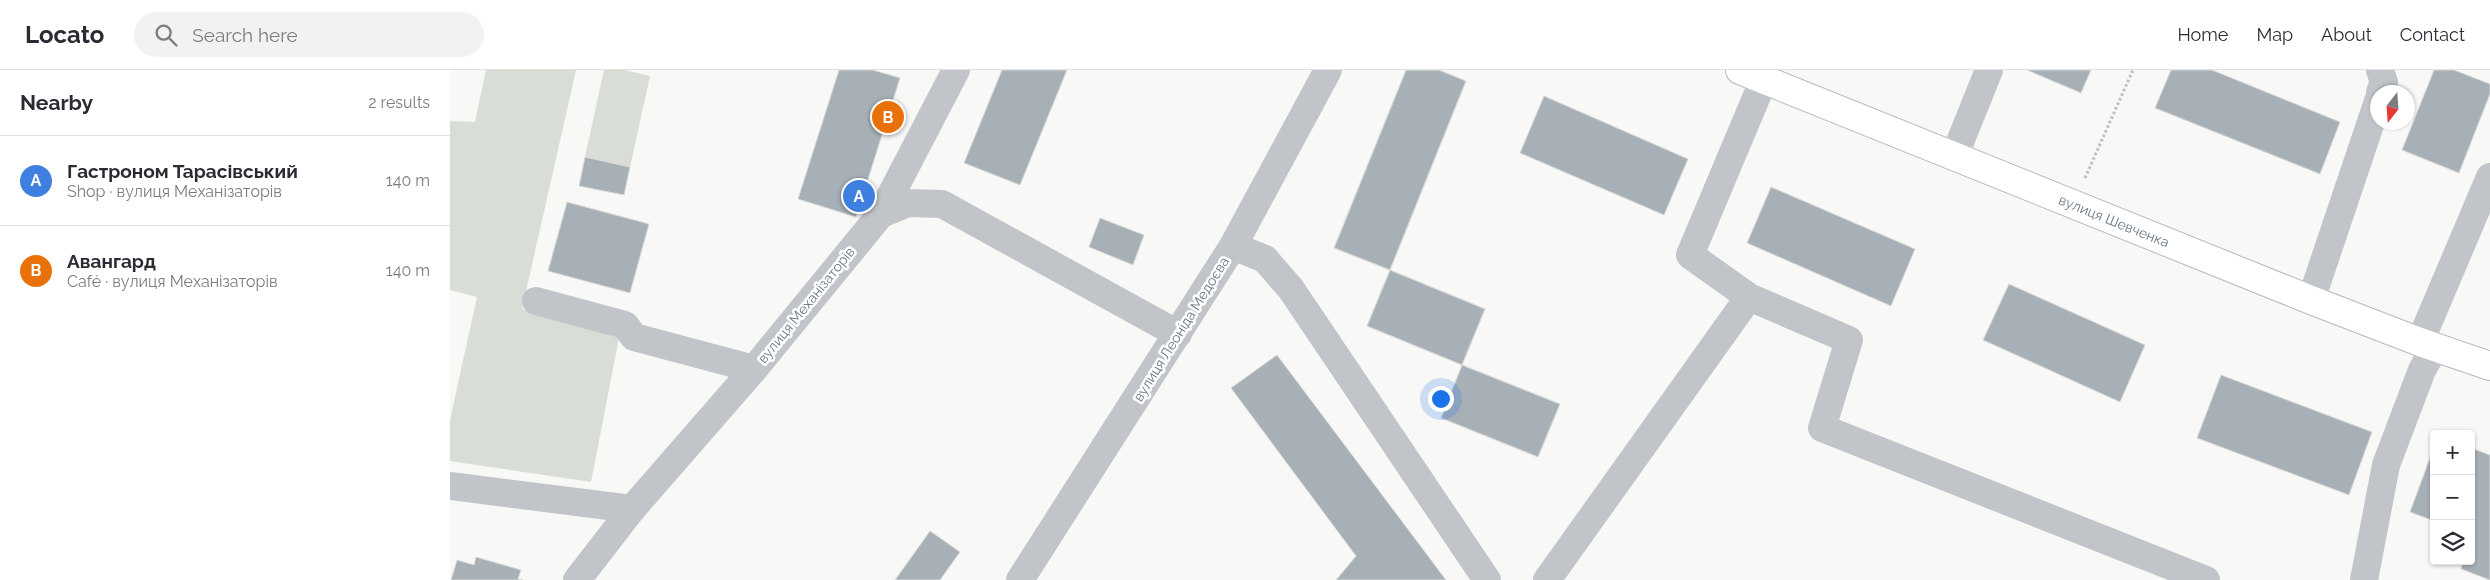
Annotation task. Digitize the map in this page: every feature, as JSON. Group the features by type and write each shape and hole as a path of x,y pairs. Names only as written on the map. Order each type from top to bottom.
{"main road":[{"name":"вулиця Шевченка","path":"1752,75 2311,300 2427,345 2490,366"}],"street":[{"path":"882,214 956,70"},
{"name":"вулиця Леоніда Медоєва","path":"1020,580 1233,246 1328,70"},
{"path":"1954,156 1989,70"},
{"path":"2380,70 2384,82 2383,85"},
{"path":"1752,75 1690,255 1750,297 1849,340 1822,428 2206,580"},
{"path":"2311,300 2370,126"},
{"path":"2364,580 2386,465 2422,370 2427,345 2490,177"},
{"name":"вулиця Механізаторів","path":"577,580 632,509 754,369 882,214 908,203 942,204 1178,334"},
{"path":"1233,246 1265,260 1291,289 1487,580"},
{"path":"1547,580 1750,297"},
{"path":"536,301 625,325 634,337 754,369"},
{"path":"450,486 632,509"}],"path":[{"path":"2085,179 2133,70"}],"shaded area":[{"path":"486,70 576,70 522,309 619,338 591,482 450,461 450,420 477,297 450,290 450,121 475,122"},
{"path":"604,70 625,70 650,76 630,167 585,157"}],"building":[{"path":"839,70 873,70 900,78 856,217 798,199"},
{"path":"1002,70 1067,70 1020,185 964,163"},
{"path":"1406,70 1439,70 1466,81 1390,270 1334,248"},
{"path":"1406,70 1439,70 1466,81 1390,270 1334,248"},
{"path":"2027,70 2091,70 2081,93"},
{"path":"2171,70 2212,70 2340,122 2320,174 2155,108"},
{"path":"2434,70 2454,70 2490,84 2490,94 2459,173 2402,150 2410,130 2415,130 2415,118"},
{"path":"1544,96 1688,159 1664,215 1520,153"},
{"path":"585,157 630,167 624,195 579,186"},
{"path":"1771,187 1915,249 1891,306 1747,243"},
{"path":"567,202 649,224 630,293 548,271"},
{"path":"1100,218 1144,235 1133,265 1089,247"},
{"path":"1390,270 1485,309 1462,365 1367,326"},
{"path":"1390,270 1485,309 1462,365 1367,326"},
{"path":"2009,284 2145,345 2120,402 1983,340"},
{"path":"1277,355 1446,580 1336,580 1356,556 1231,388"},
{"path":"1462,365 1560,404 1538,457 1441,418"},
{"path":"1462,365 1560,404 1538,457 1441,418"},
{"path":"2221,375 2372,432 2349,495 2197,438"},
{"path":"2475,449 2490,455 2490,580 2461,569 2462,565 2475,565"},
{"path":"2430,458 2430,520 2410,512"},
{"path":"930,531 960,552 940,580 895,580"},
{"path":"476,557 521,570 518,579 523,580 451,580 457,560 474,565"}],"place":[{"name":"Авангард","path":"888,117"},
{"name":"Гастроном Тарасівський","path":"859,196"}]}
